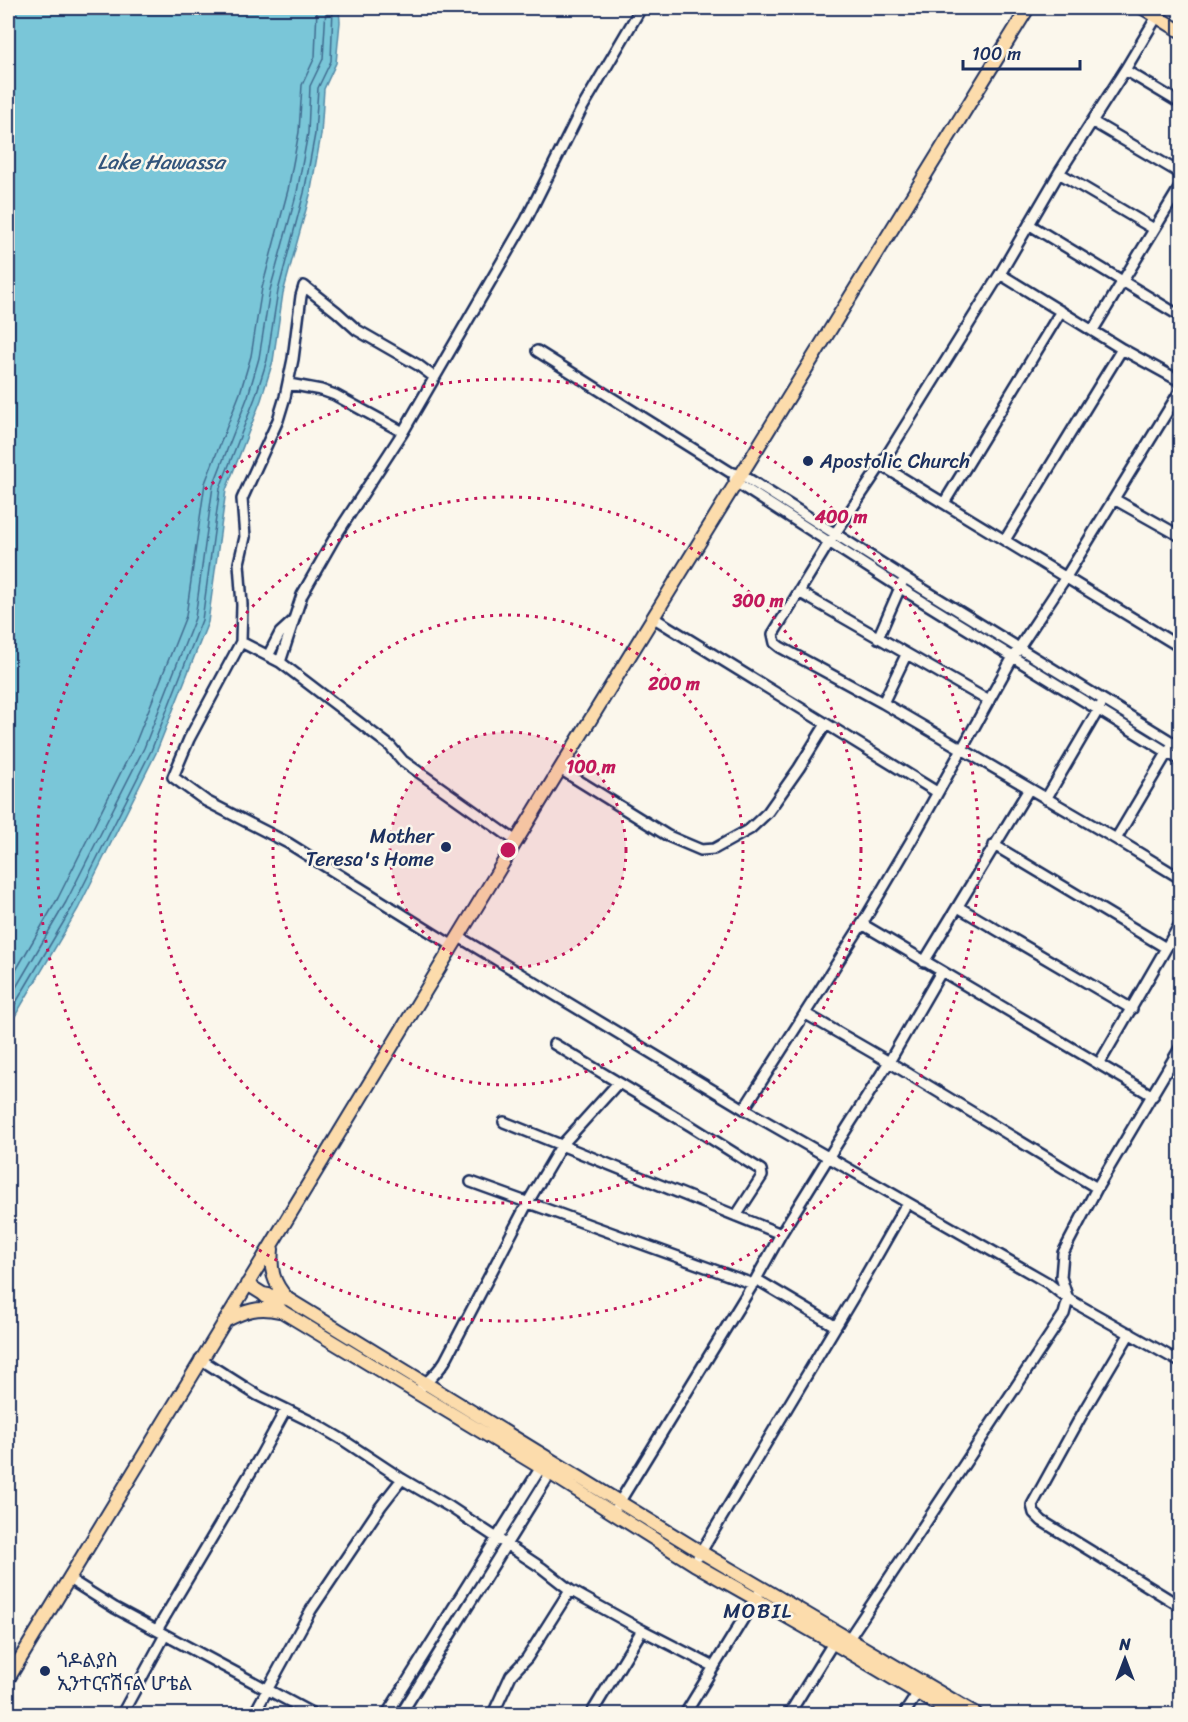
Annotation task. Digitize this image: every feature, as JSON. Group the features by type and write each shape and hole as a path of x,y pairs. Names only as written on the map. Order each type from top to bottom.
{"main road":[{"path":"8,1679 200,1359 654,618 736,477 1028,8"},
{"path":"1143,8 1159,12 1180,31"},
{"path":"272,1244 272,1275 276,1285 288,1299 424,1383 615,1508 694,1564 755,1600 975,1714"},
{"path":"247,1284 263,1294 283,1312 310,1329 417,1393 549,1465"},
{"path":"263,1294 288,1299"},
{"path":"226,1320 251,1310 266,1309 283,1312"},
{"path":"310,1329 317,1317"},
{"path":"615,1508 701,1552 762,1588 841,1643"},
{"path":"921,1688 953,1714"}],"street":[{"path":"280,662 302,595 314,572 403,432 526,220 581,110 641,8"},
{"path":"1159,12 1059,173 1000,274 774,632 773,639 775,643 883,703 1180,876"},
{"path":"1125,70 1180,103"},
{"path":"1092,122 1180,174"},
{"path":"1059,173 1154,229"},
{"path":"1093,330 1154,229 1177,200 1180,187"},
{"path":"1030,225 1180,316"},
{"path":"1000,274 1180,381"},
{"path":"434,377 418,365 357,330 304,286 289,384 278,420 242,499 245,537 239,562 242,605 241,642 189,740 173,777 206,801 288,843 828,1158 1048,1283 1068,1299 1180,1362"},
{"path":"945,503 1061,311"},
{"path":"1005,540 1122,348"},
{"path":"537,351 902,582 1013,657 1180,760"},
{"path":"289,384 335,395 403,432"},
{"path":"744,1109 862,924 1019,646 1066,577 1180,391"},
{"path":"880,465 1180,647"},
{"path":"1114,499 1178,534 1180,522"},
{"path":"878,638 902,582"},
{"path":"902,582 1019,646 1177,745 1166,752 1116,839"},
{"path":"799,592 989,701"},
{"path":"654,618 938,792"},
{"path":"268,656 280,633 292,622"},
{"path":"241,642 280,662 390,746 403,761 516,841"},
{"path":"883,703 906,655"},
{"path":"1046,799 1104,700"},
{"path":"560,769 668,836 701,850 714,849 750,829 768,812 826,724"},
{"path":"924,962 1029,789"},
{"path":"994,844 1166,948"},
{"path":"958,907 1132,1009"},
{"path":"862,924 1153,1096"},
{"path":"1099,1064 1180,924"},
{"path":"615,1508 755,1282 781,1234 889,1062 941,972"},
{"path":"806,1014 1097,1188"},
{"path":"554,1044 761,1170 762,1176 736,1216"},
{"path":"789,1714 841,1643 1064,1314 1068,1299 1061,1278 1063,1253 1097,1188 1180,1048"},
{"path":"417,1393 424,1383 436,1375 445,1361 528,1202 561,1146 618,1083"},
{"path":"504,1122 781,1234"},
{"path":"471,1182 755,1282 835,1326"},
{"path":"694,1564 908,1203"},
{"path":"1130,1333 1032,1505 1034,1513 1042,1521 1180,1606"},
{"path":"200,1359 285,1411 334,1435 450,1507 542,1568 570,1590 714,1667"},
{"path":"122,1714 161,1633 285,1411"},
{"path":"387,1714 496,1538 549,1465"},
{"path":"401,1714 506,1544 549,1465"},
{"path":"254,1714 311,1610 381,1506 402,1479"},
{"path":"69,1579 115,1608 313,1714"},
{"path":"686,1714 762,1588"},
{"path":"493,1714 511,1675 527,1658 570,1590"},
{"path":"591,1714 642,1630"},
{"path":"904,1714 921,1688"}],"water":[{"name":"Lake Hawassa","path":"8,8 339,8 340,22 336,63 324,89 321,135 310,195 283,293 273,361 261,400 226,490 208,622 156,753 78,909 8,1028"}],"place":[{"name":"Apostolic Church","path":"808,461"},
{"name":"Mother Teresa's Home","path":"446,847"},
{"name":"ጎዶልያስ ኢንተርናሽናል ሆቴል","path":"45,1671"}],"district":[{"name":"MOBIL","path":"758,1611"}]}
